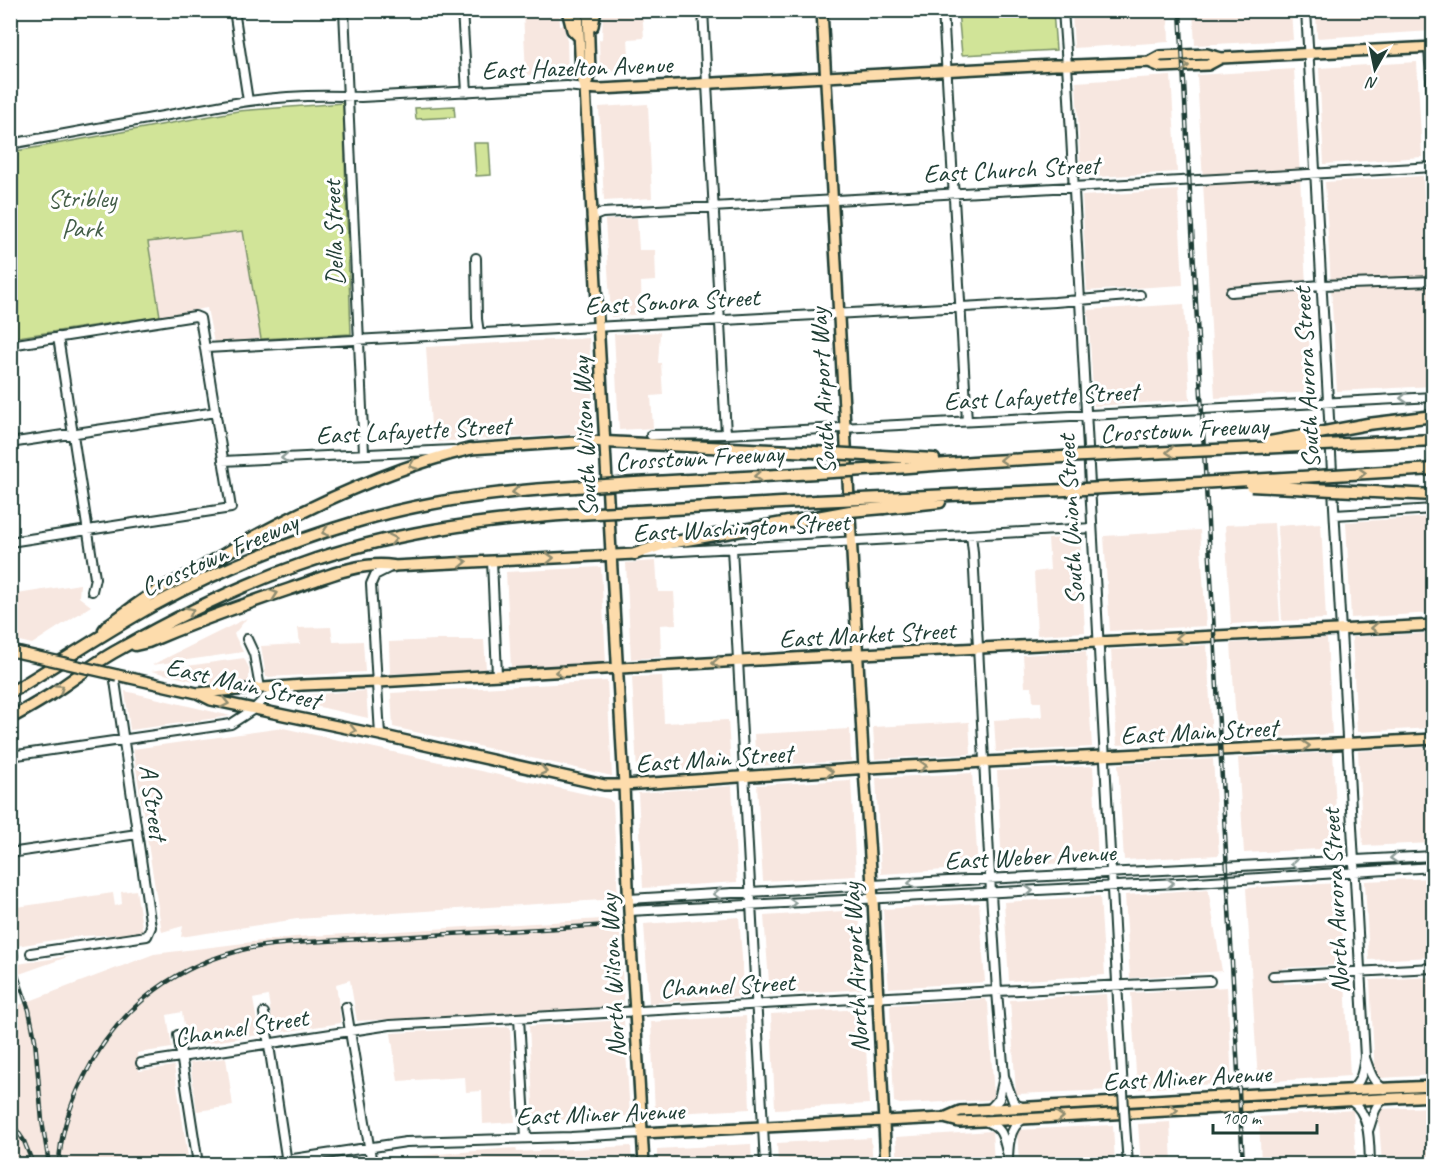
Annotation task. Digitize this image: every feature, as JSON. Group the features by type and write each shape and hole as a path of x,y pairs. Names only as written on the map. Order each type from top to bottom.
{"highway":[{"path":"1228,449 1368,424 1434,416"},
{"name":"Crosstown Freeway","path":"10,693 153,606 218,573 287,544 361,520 426,505 489,495 634,483 1063,457 1434,440"},
{"path":"605,442 973,462"},
{"path":"97,639 108,625 156,592 244,542 332,498 406,468 470,449"},
{"path":"635,554 664,544 884,503 930,503 981,494 1434,468"},
{"path":"1199,483 1434,495"},
{"name":"Crosstown Freeway","path":"10,718 49,696 120,648 206,603 300,564 357,548 431,531 509,519 816,501 884,503"},
{"path":"120,648 148,642 221,612 348,569 381,564 393,566"}],"main road":[{"path":"567,10 572,30 584,37 592,30 596,10"},
{"name":"South Wilson Way","path":"578,10 590,73 585,88 624,784"},
{"name":"South Wilson Way","path":"584,37 588,10"},
{"name":"South Airport Way","path":"822,10 864,770"},
{"name":"East Hazelton Avenue","path":"585,88 1066,65 1149,62 1161,67 1208,65 1221,58 1431,47"},
{"name":"East Lafayette Street","path":"470,449 605,442"},
{"name":"East Washington Street","path":"393,566 635,554"},
{"name":"East Market Street","path":"197,693 303,685 1434,625"},
{"name":"East Main Street","path":"13,651 197,693 211,700 254,710 604,784 1434,739"},
{"name":"North Airport Way","path":"864,770 886,1164"},
{"name":"North Wilson Way","path":"624,784 644,1164"},
{"name":"East Miner Avenue","path":"642,1132 945,1118 959,1122 986,1121 1351,1101 1434,1086"},
{"name":"East Miner Avenue","path":"945,1118 960,1111 1248,1094 1351,1090 1434,1096"}],"street":[{"path":"234,10 248,101"},
{"name":"Della Street","path":"344,10 364,453"},
{"path":"462,10 467,92"},
{"path":"703,10 726,434"},
{"path":"943,10 967,421"},
{"name":"South Union Street","path":"1063,10 1128,1164"},
{"name":"South Aurora Street","path":"1306,10 1347,744"},
{"path":"1431,47 1434,129"},
{"name":"East Hazelton Avenue","path":"10,144 248,101 339,95 361,97 585,88"},
{"name":"East Church Street","path":"592,217 602,213 1434,167"},
{"path":"476,258 479,333"},
{"path":"1231,292 1322,285 1434,281"},
{"name":"East Sonora Street","path":"206,348 1140,295"},
{"path":"10,345 197,316 202,322 231,508 10,542"},
{"path":"58,338 95,578 92,591"},
{"name":"East Lafayette Street","path":"651,435 726,434 1434,397"},
{"path":"10,444 216,412"},
{"name":"East Lafayette Street","path":"223,461 470,449"},
{"path":"1335,515 1434,509"},
{"name":"East Washington Street","path":"635,554 1092,528"},
{"path":"971,535 997,991 1004,1076 1012,1100 1022,1108"},
{"path":"732,548 765,1164"},
{"path":"492,561 497,675"},
{"path":"380,735 371,584 375,575 393,566"},
{"path":"247,639 254,654 260,688"},
{"name":"A Street","path":"31,953 147,936 151,927 115,675"},
{"name":"East Market Street","path":"10,756 231,724 254,710 273,693 303,685"},
{"name":"North Aurora Street","path":"1347,744 1365,1057 1360,1080 1351,1090"},
{"path":"10,854 137,834"},
{"name":"East Weber Avenue","path":"629,899 1434,856"},
{"name":"East Weber Avenue","path":"629,911 1434,867"},
{"path":"10,936 12,956"},
{"path":"1273,976 1434,968"},
{"name":"Channel Street","path":"141,1063 390,1024 1210,981"},
{"path":"346,1006 372,1164"},
{"path":"264,1013 286,1162"},
{"path":"519,1017 526,1138"},
{"path":"178,1035 198,1164"},
{"name":"North Aurora Street","path":"1365,1057 1373,1079 1384,1094"},
{"path":"989,1110 999,1099 1004,1076"},
{"path":"1368,1131 1375,1109 1384,1094"},
{"path":"1351,1101 1363,1112 1368,1131 1370,1164"},
{"path":"1008,1164 1013,1126 1023,1119"},
{"path":"986,1121 1001,1131 1008,1153"},
{"name":"East Miner Avenue","path":"260,1164 286,1162 406,1142 571,1137 642,1132"}],"shaded area":[{"path":"523,11 559,11 560,25 564,25 567,41 568,73 526,75"},
{"path":"603,11 642,11 644,38 628,39 630,71 600,72 599,40 602,39"},
{"path":"1072,11 1168,11 1169,42 1074,48"},
{"path":"1193,11 1291,11 1293,40 1195,45"},
{"path":"1316,11 1433,11 1433,31 1317,38"},
{"path":"1417,62 1422,157 1324,164 1319,68"},
{"path":"1294,69 1312,392 1215,398 1197,75"},
{"path":"1171,76 1177,172 1081,178 1076,82"},
{"path":"648,104 652,198 604,201 599,107"},
{"path":"1423,176 1433,386 1337,391 1325,182"},
{"path":"1178,190 1183,285 1087,291 1082,196"},
{"path":"637,218 639,250 655,250 656,281 641,282 642,314 611,317 605,220"},
{"path":"243,231 261,339 214,343 207,308 160,316 147,242"},
{"path":"1184,304 1190,400 1094,406 1088,310"},
{"path":"660,332 658,363 661,363 663,395 651,396 653,428 619,430 614,334"},
{"path":"589,338 594,433 432,442 426,347"},
{"path":"1433,517 1433,613 1351,618 1346,522"},
{"path":"1274,523 1280,621 1231,624 1225,525"},
{"path":"1321,523 1326,619 1282,621 1277,526"},
{"path":"1200,530 1206,626 1110,631 1104,536"},
{"path":"1080,537 1085,632 1037,635 1034,572 1050,570 1048,539"},
{"path":"656,561 658,592 674,592 676,624 660,625 661,657 631,659 626,563"},
{"path":"601,567 606,663 511,668 506,572"},
{"path":"80,584 79,597 91,606 32,644 11,639 11,595"},
{"path":"247,618 234,634 243,652 152,665"},
{"path":"331,627 333,642 363,641 365,672 266,677 261,646 300,644 298,628"},
{"path":"1433,633 1433,728 1357,732 1352,637"},
{"path":"1327,638 1332,734 1237,739 1231,643"},
{"path":"484,640 486,669 390,674 389,642"},
{"path":"1207,645 1212,740 1117,745 1111,650"},
{"path":"1086,651 1092,747 996,752 994,720 1042,717 1041,702 1033,702 1032,687 1025,687 1023,655"},
{"path":"244,658 249,668 249,686 207,684 151,671"},
{"path":"662,676 664,723 728,720 731,767 637,772 632,677"},
{"path":"607,681 612,776 393,727 391,693"},
{"path":"125,691 231,716 130,730"},
{"path":"366,691 368,718 280,698 341,692"},
{"path":"969,722 971,754 875,759 873,727"},
{"path":"283,728 609,799 613,803 618,899 297,919 181,937 183,926 162,932 133,749"},
{"path":"850,729 851,761 756,766 754,734"},
{"path":"1433,747 1433,843 1363,846 1358,751"},
{"path":"1333,752 1338,848 1244,853 1238,758"},
{"path":"1213,759 1219,855 1124,860 1118,764"},
{"path":"1093,766 1098,861 1002,867 997,771"},
{"path":"972,773 978,868 881,874 876,778"},
{"path":"851,780 856,876 763,881 757,785"},
{"path":"732,786 737,882 643,888 638,793"},
{"path":"1433,878 1433,957 1369,960 1365,881"},
{"path":"1340,883 1344,965 1282,968 1284,984 1345,981 1350,1076 1258,1082 1246,888"},
{"path":"1208,889 1222,971 1130,978 1125,895"},
{"path":"136,890 143,933 80,936 16,946 10,908 113,893 115,906 122,904 121,892"},
{"path":"1100,896 1105,975 1009,981 1004,902"},
{"path":"979,903 985,982 889,988 883,909"},
{"path":"859,910 863,989 770,995 764,916"},
{"path":"739,917 745,997 649,1003 644,924"},
{"path":"619,918 624,1006 357,1021 350,980 336,984 341,1023 274,1033 268,996 253,999 259,1035 187,1046 182,1012 167,1015 172,1048 137,1053 139,1071 174,1066 188,1157 129,1164 11,1164 11,1008 154,954 295,937"},
{"path":"70,956 11,977 11,965"},
{"path":"1433,977 1433,1075 1380,1078 1375,1075 1370,980"},
{"path":"1227,987 1232,1083 1137,1089 1131,993"},
{"path":"1106,994 1112,1090 1016,1094 1010,1000"},
{"path":"985,999 988,1003 994,1099 900,1104 894,1102 891,1005"},
{"path":"864,1009 869,1104 775,1109 771,1014"},
{"path":"746,1016 750,1109 655,1114 651,1022"},
{"path":"624,1020 630,1116 534,1122 529,1026"},
{"path":"510,1027 515,1122 483,1124 482,1091 466,1092 465,1077 398,1081 391,1033"},
{"path":"226,1058 233,1106 197,1111 190,1063"},
{"path":"1433,1107 1433,1164 1382,1164 1378,1109"},
{"path":"1353,1110 1356,1164 1261,1164 1259,1117"},
{"path":"1170,1122 1172,1164 1141,1164 1138,1124"},
{"path":"1113,1125 1115,1164 1067,1164 1067,1159 1019,1162 1017,1130"},
{"path":"992,1131 994,1163 898,1164 896,1137"},
{"path":"871,1138 873,1164 778,1164 777,1143"},
{"path":"751,1144 752,1164 657,1164 657,1149"},
{"path":"631,1146 632,1164 379,1164 378,1159 516,1148 517,1152"}],"green space":[{"path":"958,11 1053,11 1056,50 962,55"},
{"name":"Stribley Park","path":"343,103 351,334 261,339 243,231 148,242 160,316 11,338 11,152 238,111"},
{"path":"454,106 455,117 416,119 415,108"},
{"path":"474,143 489,143 491,175 476,176"}],"railway":[{"path":"1180,10 1243,1164"},
{"path":"59,1164 64,1131 75,1097 84,1077 111,1033 127,1015 166,983 210,960 244,950 280,944 611,925"},
{"path":"10,955 29,1010 35,1040 42,1121 49,1164"},
{"path":"10,1120 24,1141 33,1164"}]}
